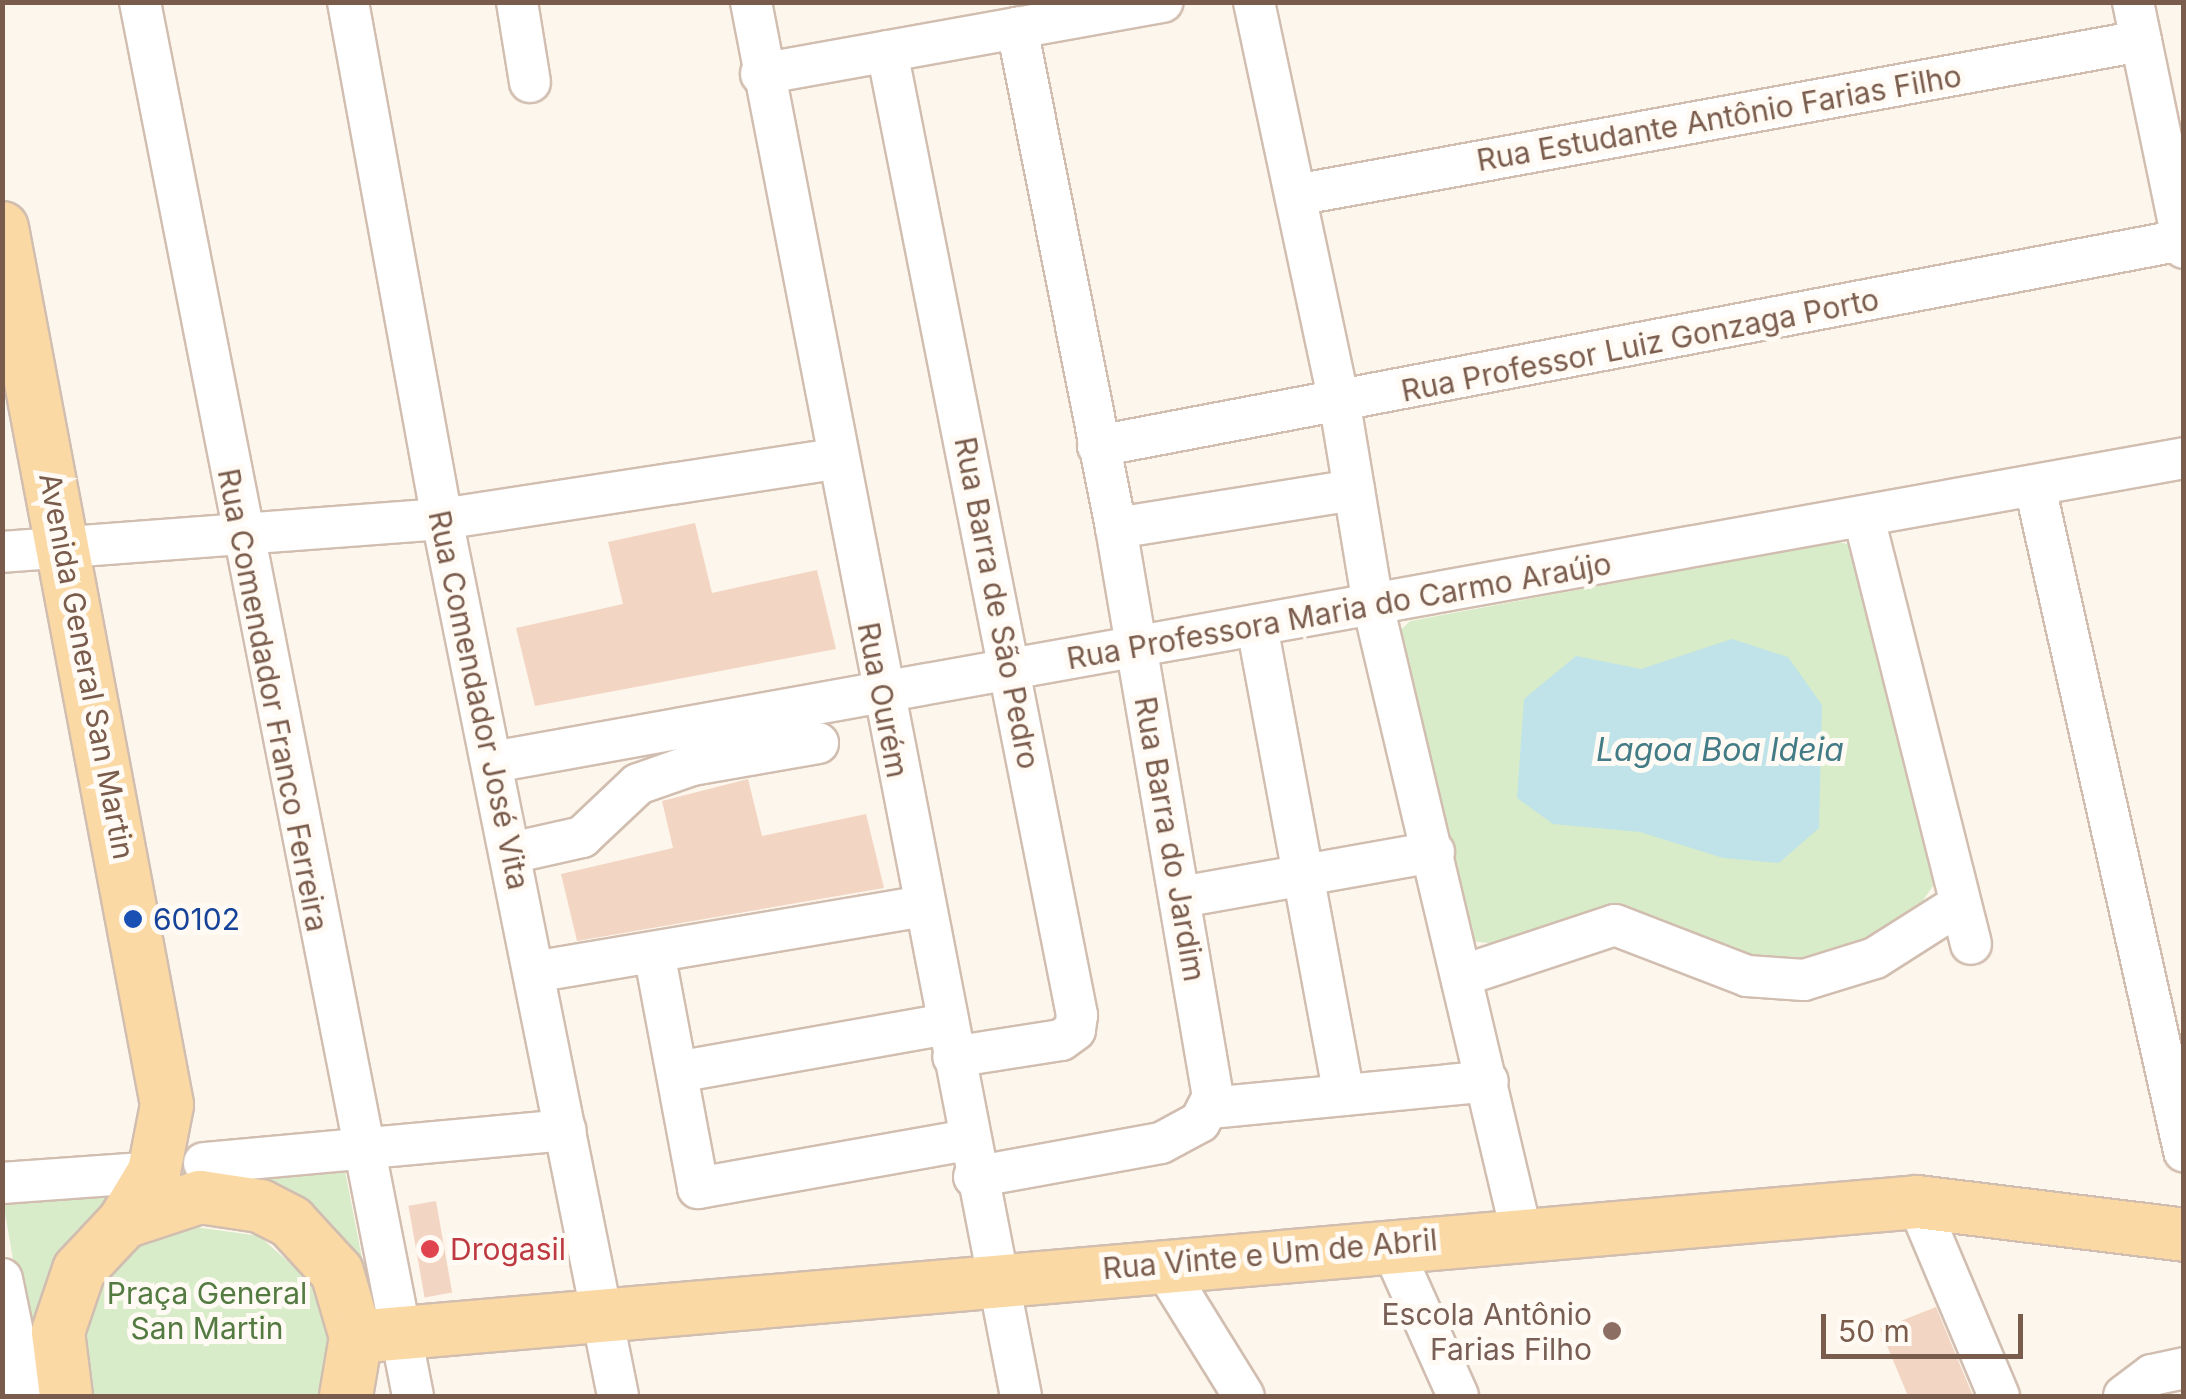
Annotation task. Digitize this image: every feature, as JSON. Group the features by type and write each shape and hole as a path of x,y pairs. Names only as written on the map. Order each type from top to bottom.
{"main road":[{"name":"Avenida General San Martin","path":"2,228 66,546 167,1105 195,1178"},
{"path":"124,1222 174,1201 195,1178"},
{"path":"35,1380 78,1270 124,1222 195,1178"},
{"path":"195,1178 291,1222 317,1244 337,1272 378,1334 346,1396"},
{"name":"Rua Vinte e Um de Abril","path":"378,1334 995,1276 1917,1202 2184,1234"}],"street":[{"name":"Rua Comendador Franco Ferreira","path":"140,2 360,1148 378,1334 413,1396"},
{"name":"Rua Comendador José Vita","path":"348,2 442,520 618,1396"},
{"path":"516,2 530,82"},
{"name":"Rua Ourém","path":"751,2 761,74 834,459 1021,1396"},
{"path":"761,74 1163,2"},
{"path":"1254,2 1340,405 1373,604 1464,975 1521,1232"},
{"path":"2137,22 2172,123 2183,244"},
{"name":"Rua Estudante Antônio Farias Filho","path":"1296,195 2137,22"},
{"name":"Rua Barra do Jardim","path":"1017,28 1116,528 1134,648 1213,1080 1210,1108"},
{"name":"Rua Barra de São Pedro","path":"888,52 1077,1024 1061,1040 950,1041"},
{"name":"Rua Professor Luiz Gonzaga Porto","path":"1098,446 1340,405 2183,244"},
{"name":"Rua Professora Maria do Carmo Araújo","path":"493,762 2035,488 2184,458"},
{"path":"2,552 442,520 834,459"},
{"path":"2035,488 2184,1151"},
{"path":"1116,528 1354,490"},
{"path":"1864,518 1971,944"},
{"path":"1257,626 1344,1095"},
{"path":"511,854 582,837 638,784 692,765 818,743"},
{"path":"1182,898 1434,852"},
{"path":"1464,975 1615,925 1746,976 1804,980 1856,968 1960,904"},
{"path":"534,972 923,906"},
{"path":"654,952 698,1188 1161,1143 1210,1108 1488,1080"},
{"path":"677,1072 950,1041"},
{"path":"2,1183 195,1178 360,1148 565,1130"},
{"path":"1917,1202 1998,1396"},
{"path":"1391,1246 1458,1396"},
{"path":"1162,1264 1244,1396"},
{"path":"2,1279 35,1380"},
{"path":"2124,1396 2152,1375 2184,1368"}],"green space":[{"path":"1836,542 1856,545 1937,880 1918,908 1904,923 1799,971 1643,926 1519,946 1470,941 1396,639 1401,630 1410,621"},
{"path":"343,1166 345,1171 370,1299 220,1176"},
{"path":"119,1188 40,1333 24,1324 3,1201"},
{"name":"Praça General San Martin","path":"188,1226 259,1236 315,1285 332,1330 326,1396 89,1396 80,1347 101,1282 137,1246"}],"water":[{"name":"Lagoa Boa Ideia","path":"1732,639 1788,657 1822,705 1819,828 1779,863 1723,858 1640,832 1553,824 1517,798 1524,699 1576,656 1641,669"}],"building":[{"path":"695,523 712,593 817,570 836,649 535,706 516,628 623,604 608,542"},
{"path":"748,779 762,836 866,814 884,888 577,941 561,874 673,848 662,801"},
{"name":"Drogasil","path":"436,1201 452,1293 425,1297 408,1206"},
{"path":"1936,1307 1973,1396 1908,1396 1880,1329"}],"place":[{"name":"60102","path":"133,919"},
{"name":"Drogasil","path":"430,1249"},
{"name":"Escola Antônio Farias Filho","path":"1612,1331"}]}
